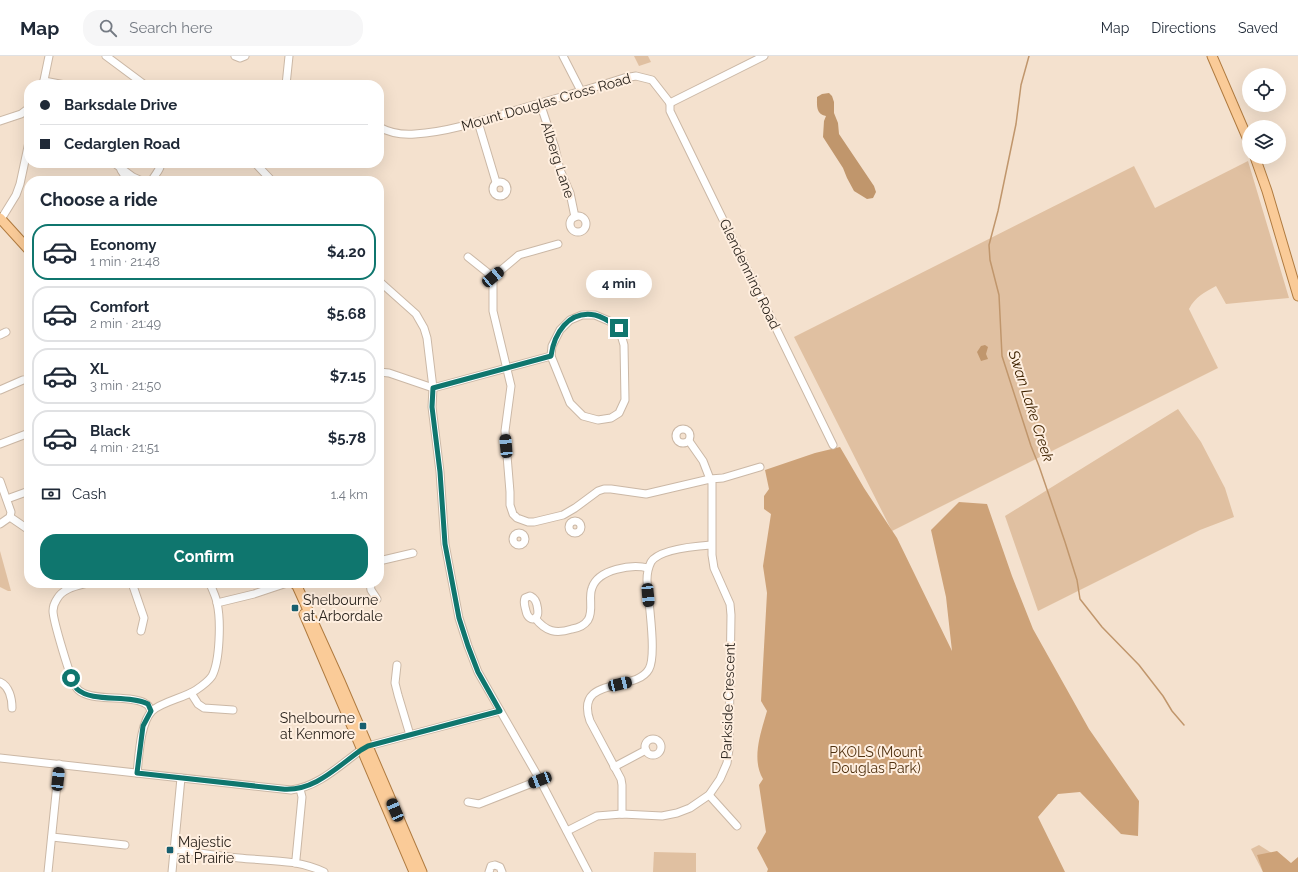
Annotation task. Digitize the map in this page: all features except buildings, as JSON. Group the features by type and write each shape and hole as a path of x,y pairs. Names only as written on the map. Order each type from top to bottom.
{"main road":[{"path":"1212,56 1242,126"},
{"path":"1257,164 1298,296"},
{"path":"0,219 24,245"},
{"path":"293,588 422,872"},
{"path":"365,748 414,872"}],"street":[{"path":"44,80 48,56"},
{"path":"106,56 138,80"},
{"path":"235,56 240,58 245,56"},
{"path":"287,80 289,56"},
{"path":"563,56 581,92"},
{"path":"670,103 764,56"},
{"name":"Mount Douglas Cross Road","path":"384,129 396,133 415,134 445,130 478,122 624,78 640,77 652,80 670,103"},
{"name":"Alberg Lane","path":"540,103 555,148 560,170 569,189 575,216"},
{"name":"Glendenning Road","path":"670,103 670,111 834,445"},
{"path":"0,121 24,112"},
{"path":"478,122 496,182"},
{"path":"0,219 11,204 20,184 24,165"},
{"path":"120,168 124,176"},
{"path":"120,168 132,176"},
{"path":"260,168 267,176"},
{"path":"558,244 519,255 493,277 493,311 508,368 511,386 505,431 510,505 517,518 534,522 563,515 598,491 604,489 611,488 646,494 710,479 723,478 760,467"},
{"path":"468,257 493,277"},
{"path":"384,285 421,320 427,338 433,388 432,407 440,472 445,544 459,618 468,646 478,672 540,780 588,872"},
{"path":"582,315 595,315 609,321 619,328 624,345 625,400 620,413 611,418 598,420 583,416 570,403 551,356 552,346 560,330 570,320 582,315"},
{"path":"384,372 433,388 551,356"},
{"path":"0,390 23,380"},
{"path":"0,444 24,435"},
{"name":"Parkside Crescent","path":"567,831 597,816 622,814 662,816 677,813 690,808 709,795 720,779 727,763 729,749 731,644 730,604 714,568 711,545 712,483 703,461 689,441"},
{"path":"0,480 11,512 10,517 0,524"},
{"path":"7,499 24,493"},
{"path":"568,512 573,521"},
{"path":"10,517 24,527"},
{"path":"520,532 522,520"},
{"path":"622,814 621,779 590,722 587,707 594,693 601,689 631,681 644,675 649,670 652,655 652,636 647,580 648,568 654,558 694,546 711,545"},
{"path":"384,560 413,553"},
{"path":"535,618 544,628 557,632 578,628 587,621 590,616 591,588 596,580 613,571 634,566 648,568"},
{"path":"72,588 65,590 57,599 53,610 71,678 76,688 93,696 144,702 148,704 151,711"},
{"path":"134,588 144,618 141,631"},
{"path":"137,773 143,726 151,711 206,684 212,676 215,668 220,632 219,613 212,588"},
{"path":"217,603 272,588"},
{"path":"371,588 377,599"},
{"path":"397,665 395,683 410,735"},
{"path":"0,682 5,684 7,687 12,701 12,708"},
{"path":"190,693 198,704 204,708 233,710"},
{"path":"0,758 282,789 300,789 323,778 365,748 500,711"},
{"path":"614,767 646,750"},
{"path":"48,872 59,764"},
{"path":"172,872 181,778"},
{"path":"468,802 479,804 540,780"},
{"path":"295,863 302,797 300,789"},
{"path":"709,795 737,826"},
{"path":"52,837 125,845"},
{"path":"174,849 234,858 295,863 317,868 324,872"},
{"path":"489,872 491,866 495,865 500,867 502,872"}],"shaded area":[{"path":"634,56 648,56 651,62 639,66"},
{"path":"829,93 834,102 834,113 838,123 839,134 874,186 876,192 873,198 867,199 854,191 843,168 823,137 824,121 826,116 819,111 817,106 817,97 822,94"},
{"path":"1242,164 1249,164 1289,298 1226,304 1216,286 1208,290 1197,298 1189,309 1218,368 892,531 794,337 1134,166 1155,208"},
{"path":"985,345 988,347 986,354 988,359 981,361 977,352 981,346"},
{"path":"1178,409 1201,442 1225,488 1234,517 1200,530 1038,611 1005,516"},
{"path":"0,551 11,591 0,587"},
{"path":"1259,845 1295,868 1298,872 1263,872 1251,849"},
{"path":"654,852 696,853 696,872 653,872"}],"green space":[{"name":"PKOLS (Mount Douglas Park)","path":"840,447 864,488 897,538 952,651 946,597 931,530 959,502 987,504 1012,576 1033,629 1089,729 1139,801 1138,836 1121,834 1080,792 1058,794 1038,817 1065,872 767,872 768,869 757,848 766,832 759,785 763,779 759,771 757,754 767,711 761,701 767,593 763,566 771,514 764,509 764,496 769,489 765,470 815,453"},
{"path":"1277,851 1291,863 1298,857 1298,872 1263,872 1257,855"}],"waterway":[{"name":"Swan Lake Creek","path":"1029,56 1021,85 1016,124 998,211 989,245 990,260 999,295 1002,356 1031,446 1065,542 1077,580 1080,599 1102,627 1139,665 1184,725"}],"place":[{"name":"Shelbourne at Arbordale","path":"295,608"},
{"name":"Shelbourne at Kenmore","path":"363,726"},
{"name":"Majestic at Prairie","path":"170,850"}],"route":[{"path":"71,678 76,688 84,693 93,696 136,700 148,704 151,711 143,726 137,773 291,790 300,789 315,783 368,746 500,711 478,672 459,618 445,544 440,472 432,407 433,388 551,356 552,346 560,330 570,320 582,315 595,315 609,321 619,328"}]}
